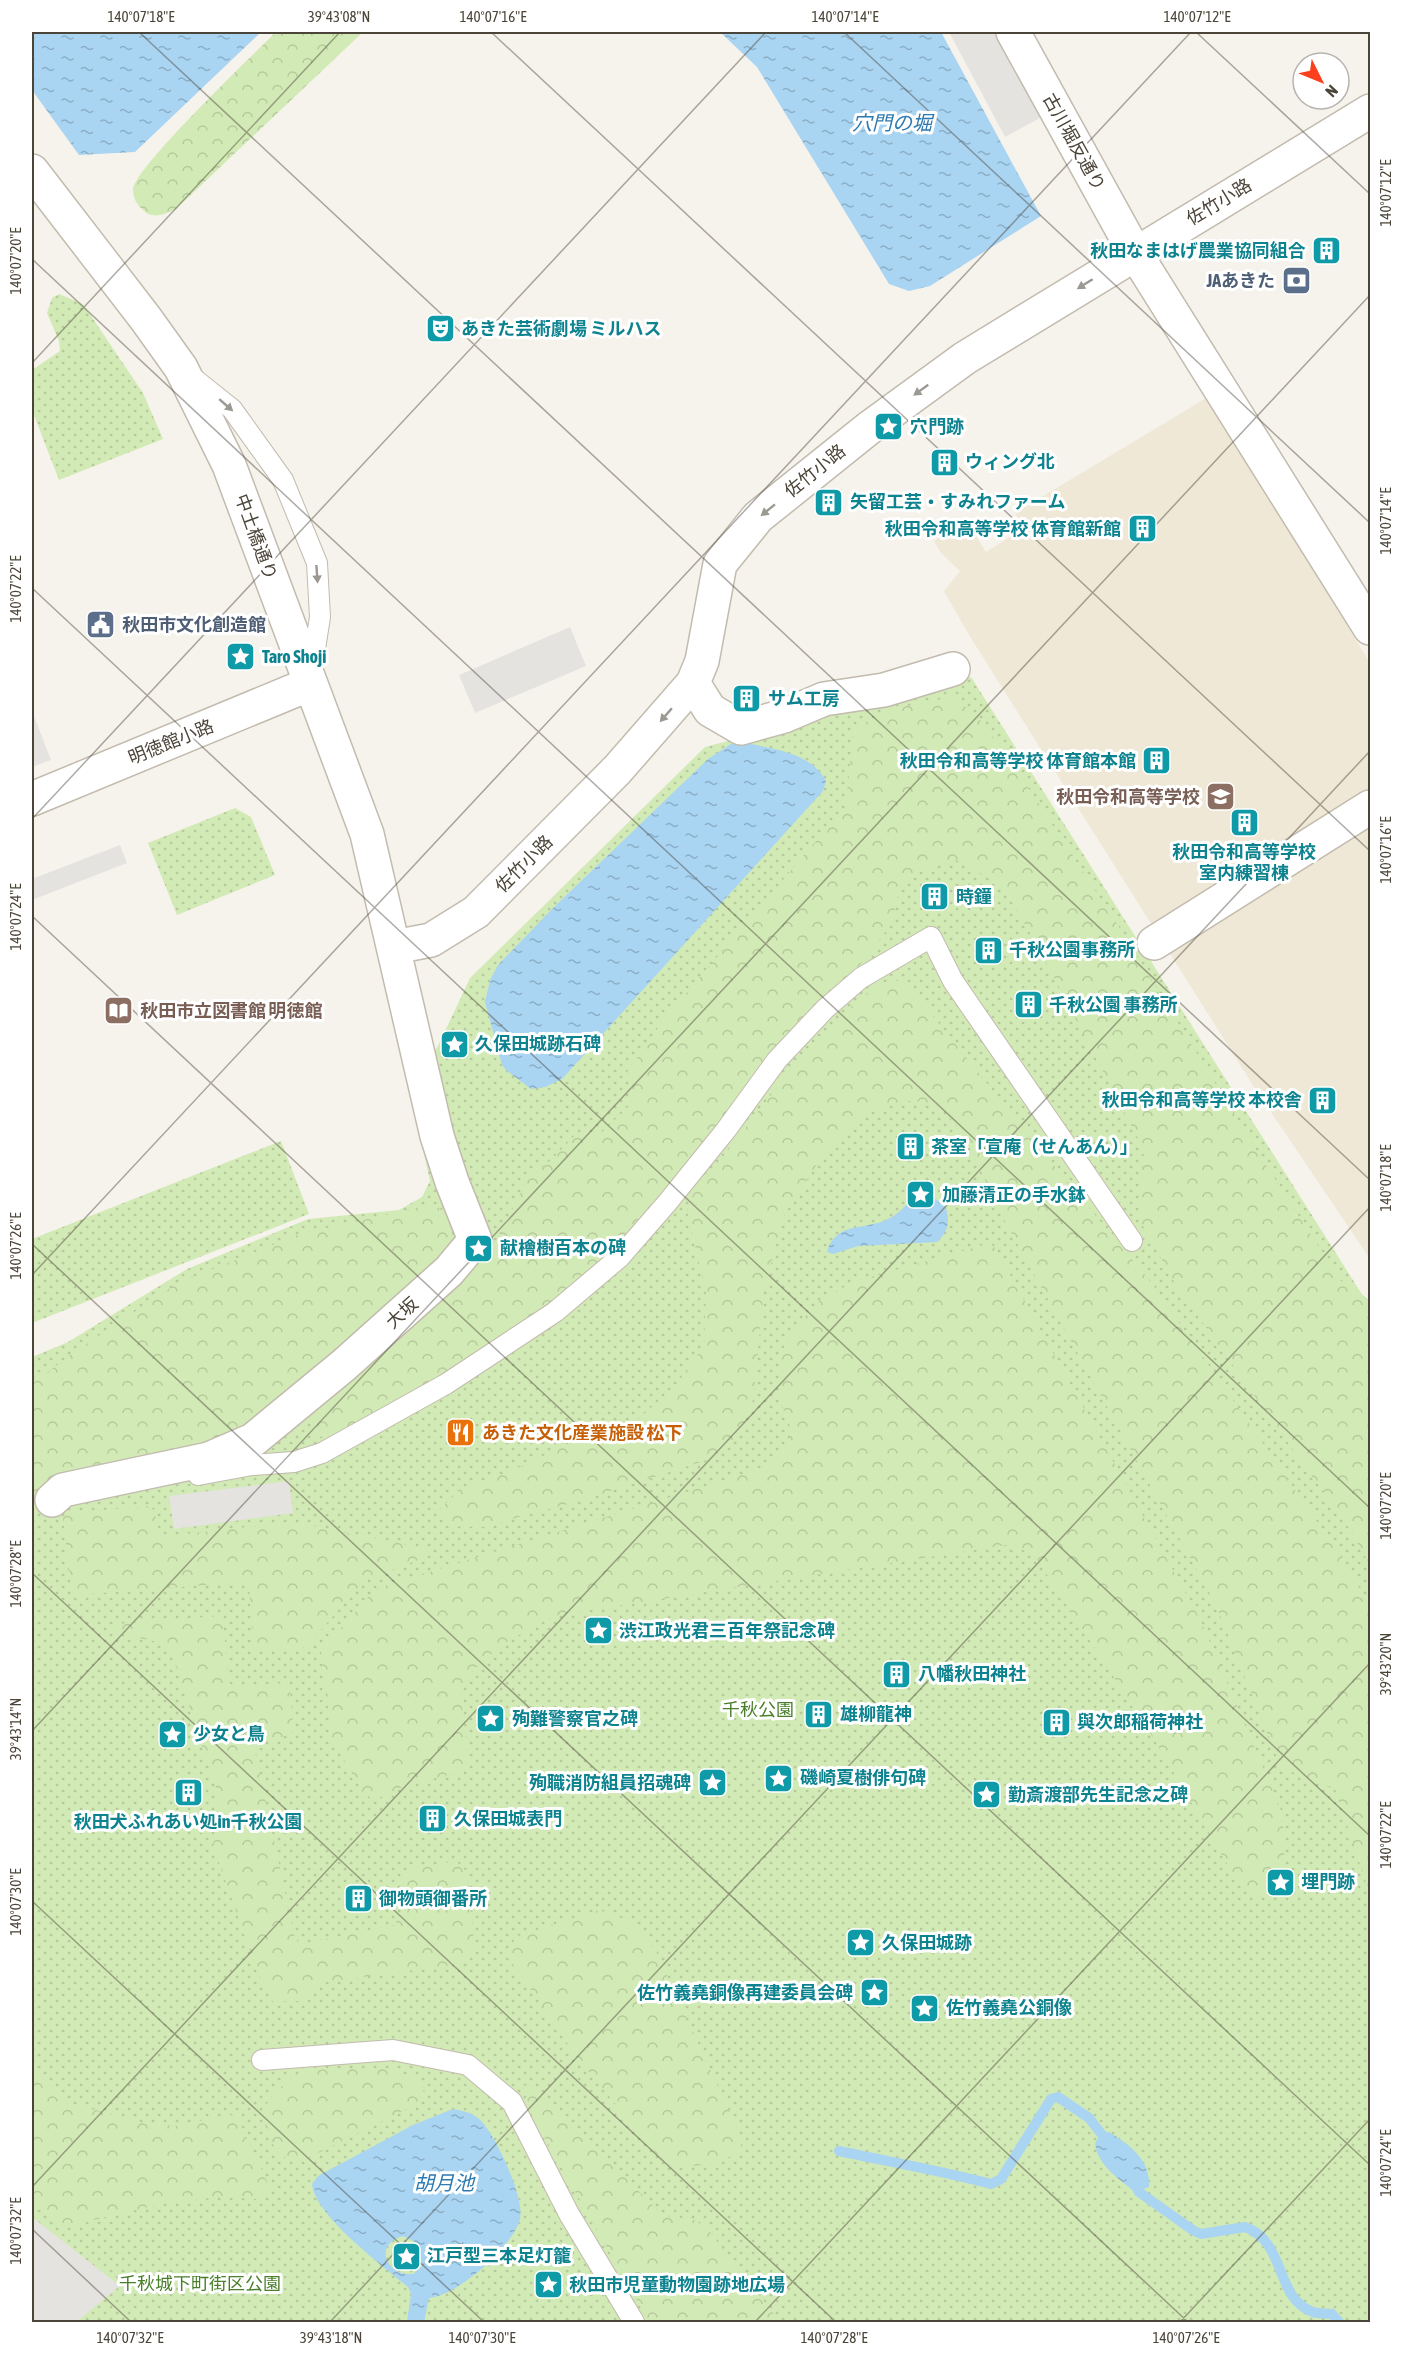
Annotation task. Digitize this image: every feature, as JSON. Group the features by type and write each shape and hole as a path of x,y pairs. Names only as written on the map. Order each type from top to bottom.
{"street":[{"name":"古川堀反通り","path":"1013,32 1135,254 1371,628"},
{"name":"佐竹小路","path":"394,947 430,940 476,912 617,770 693,683 702,661 720,564 758,517 869,428 965,358 1371,111"},
{"name":"中土橋通り","path":"32,171 181,368 230,465 367,834 394,947"},
{"path":"693,683 710,710 741,729 784,716 824,699 884,690 953,669"},
{"name":"明徳館小路","path":"32,799 310,684"},
{"path":"1154,942 1371,807"},
{"name":"大坂","path":"52,1500 63,1490 209,1459 253,1440 344,1365 449,1271 475,1240 437,1136 394,947"}],"lane":[{"path":"181,368 232,409 283,480 317,564 320,617 310,684"},
{"path":"85,1486 213,1473 252,1465 294,1462 322,1452 466,1371 555,1312 620,1257 668,1203 726,1130 777,1060 825,1009 861,978 931,937 953,981 1132,1241"},
{"path":"262,2060 393,2050 468,2065 512,2102 569,2214 634,2322"}],"shaded area":[{"path":"949,32 994,32 1040,118 1005,137"},
{"name":"秋田令和高等学校","path":"1208,397 1370,663 1370,1259 1256,1090 969,635 944,591 960,571 940,552 934,541 965,519 986,552 1024,528 1015,513"},
{"path":"570,627 586,666 475,713 459,675"},
{"path":"32,711 51,760 32,767"},
{"path":"120,845 127,863 32,900 32,879"},
{"path":"289,1481 293,1513 174,1529 169,1496"},
{"path":"32,2217 120,2286 76,2322 32,2322"}],"green space":[{"path":"276,32 363,32 176,209 159,215 147,213 139,206 134,196 133,190 138,178 173,136"},
{"path":"59,294 83,304 143,393 163,439 59,480 32,410 32,370 60,351 59,341 47,313 52,298"},
{"name":"千秋公園","path":"971,677 1370,1307 1370,2322 32,2322 32,1357 68,1342 187,1269 308,1219 399,1210 422,1197 430,1181 410,1091 438,1046 470,978 705,747"},
{"path":"952,697 977,716 1006,754 1121,930 1257,1151 1340,1280 1370,1300 1370,1566 1351,1531 1177,1287 1138,1217 1144,1150 1038,947 1002,885 956,860 914,874 900,888 891,925 855,971 616,1250 552,1301 465,1361 338,1436 315,1437 309,1419 314,1410 454,1291 497,1241 526,1181 575,1135 600,1134 632,1103 627,1072 664,1019 846,806 853,730 887,710"},
{"path":"235,808 251,817 275,875 177,915 148,843"},
{"path":"894,980 903,982 921,1001 1154,1286 1343,1559 1370,1607 1370,1895 1335,1789 1301,1777 1280,1765 1216,1605 1001,1214 964,1135 945,1112 914,1100 867,1112 819,1161 784,1215 764,1290 753,1400 738,1439 716,1457 583,1500 482,1527 445,1526 440,1509 463,1487 507,1473 572,1442 627,1429 674,1387 704,1346 706,1294 687,1210 692,1196 789,1072 852,1006 877,984"},
{"path":"281,1141 309,1214 32,1323 32,1239"},
{"path":"434,1204 444,1212 452,1235 449,1248 396,1299 241,1430 229,1438 37,1492 32,1491 32,1384 74,1352 178,1283 300,1234"},
{"path":"990,1243 996,1249 1200,1619 1281,1810 1284,1855 1280,1878 1275,1887 1263,1895 1255,1895 1239,1884 1154,1739 1036,1558 1013,1544 553,1616 503,1644 473,1670 460,1691 469,1762 461,1772 402,1787 394,1794 372,1799 363,1792 332,1740 321,1651 371,1594 378,1588 754,1471 773,1460 782,1452 789,1440 792,1432 780,1401 783,1349 798,1324 819,1301 853,1282"},
{"path":"149,1506 154,1510 159,1531 166,1536 293,1522 428,1549 431,1555 364,1581 307,1646 301,1649 257,1650 253,1647 249,1584 247,1582 76,1595 71,1587 63,1518 68,1513"},
{"path":"220,1616 223,1619 229,1682 232,1686 285,1683 290,1688 293,1730 289,1735 256,1744 254,1747 295,1939 301,1944 394,1925 402,1914 400,1881 411,1869 456,1861 466,1871 475,1950 467,1963 326,1982 298,2001 273,2002 258,1973 213,1846 218,1794 170,1648 167,1644 116,1633 115,1630 117,1624"},
{"path":"599,1910 627,1920 656,1951 743,2141 738,2151 719,2164 677,2167 663,2162 575,2055 509,1959 508,1948 518,1936"},
{"path":"32,2063 59,2097 70,2103 146,2124 178,2126 229,2114 238,2119 272,2192 258,2199 219,2197 161,2204 64,2227 32,2203"},
{"path":"380,2068 404,2074 418,2081 424,2094 421,2102 298,2163 289,2160 277,2150 261,2112 273,2095 289,2080 305,2071"},
{"path":"522,2085 538,2088 655,2208 667,2216 694,2220 706,2227 780,2322 649,2322 533,2117"}],"water":[{"path":"32,32 261,32 135,152 79,155 32,90"},
{"name":"穴門の堀","path":"720,32 941,32 1041,216 930,286 909,291 889,284 757,67"},
{"path":"742,742 790,753 811,764 826,781 823,791 562,1079 545,1087 531,1089 502,1065 485,1002 490,980 498,965 552,909 708,759 731,744"},
{"path":"931,1197 944,1204 948,1215 948,1224 944,1234 937,1242 858,1246 833,1254 827,1252 832,1241 840,1233 881,1222 893,1216 910,1202"},
{"name":"胡月池","path":"453,2109 470,2113 479,2119 486,2126 507,2166 518,2196 520,2209 520,2219 515,2230 496,2256 454,2289 429,2298 424,2322 407,2322 411,2294 408,2287 337,2225 316,2197 312,2184 318,2176 413,2125","holes":["403,2236 415,2242 419,2247 422,2266 413,2274 396,2270 390,2265 386,2253 393,2240"]},
{"path":"1109,2132 1137,2154 1149,2177 1149,2187 1135,2192 1104,2165 1095,2143 1102,2133"}],"waterway":[{"path":"839,2151 991,2184 1001,2179 1051,2099 1058,2097 1089,2118 1110,2145"},
{"path":"1133,2181 1139,2192 1201,2234 1245,2227 1258,2234 1268,2245 1285,2283 1301,2305 1313,2312 1332,2314 1339,2322"}],"place":[{"name":"秋田なまはげ農業協同組合","path":"1327,251"},
{"name":"JAあきた","path":"1296,281"},
{"name":"あきた芸術劇場 ミルハス","path":"440,329"},
{"name":"穴門跡","path":"889,427"},
{"name":"ウィング北","path":"944,462"},
{"name":"矢留工芸・すみれファーム","path":"829,502"},
{"name":"秋田令和高等学校 体育館新館","path":"1142,529"},
{"name":"秋田市文化創造館","path":"101,625"},
{"name":"Taro Shoji","path":"241,657"},
{"name":"サム工房","path":"747,699"},
{"name":"秋田令和高等学校 体育館本館","path":"1157,761"},
{"name":"秋田令和高等学校","path":"1221,797"},
{"name":"秋田令和高等学校 室内練習棟","path":"1244,823"},
{"name":"時鐘","path":"935,897"},
{"name":"千秋公園事務所","path":"988,950"},
{"name":"千秋公園 事務所","path":"1028,1005"},
{"name":"秋田市立図書館 明徳館","path":"119,1011"},
{"name":"久保田城跡石碑","path":"454,1044"},
{"name":"秋田令和高等学校 本校舎","path":"1323,1100"},
{"name":"茶室「宣庵（せんあん）」","path":"910,1147"},
{"name":"加藤清正の手水鉢","path":"921,1195"},
{"name":"献檜樹百本の碑","path":"479,1248"},
{"name":"あきた文化産業施設 松下","path":"461,1433"},
{"name":"渋江政光君三百年祭記念碑","path":"598,1631"},
{"name":"八幡秋田神社","path":"897,1674"},
{"name":"雄柳龍神","path":"819,1714"},
{"name":"殉難警察官之碑","path":"491,1719"},
{"name":"與次郎稲荷神社","path":"1056,1722"},
{"name":"少女と鳥","path":"172,1734"},
{"name":"磯崎夏樹俳句碑","path":"779,1778"},
{"name":"殉職消防組員招魂碑","path":"712,1783"},
{"name":"秋田犬ふれあい処in千秋公園","path":"188,1793"},
{"name":"勤斎渡部先生記念之碑","path":"987,1795"},
{"name":"久保田城表門","path":"433,1819"},
{"name":"埋門跡","path":"1280,1882"},
{"name":"御物頭御番所","path":"358,1899"},
{"name":"久保田城跡","path":"861,1943"},
{"name":"佐竹義堯銅像再建委員会碑","path":"874,1993"},
{"name":"佐竹義堯公銅像","path":"925,2008"},
{"name":"江戸型三本足灯籠","path":"406,2256"},
{"name":"秋田市児童動物園跡地広場","path":"548,2285"}],"park label":[{"name":"千秋城下町街区公園","path":"200,2284"}]}
